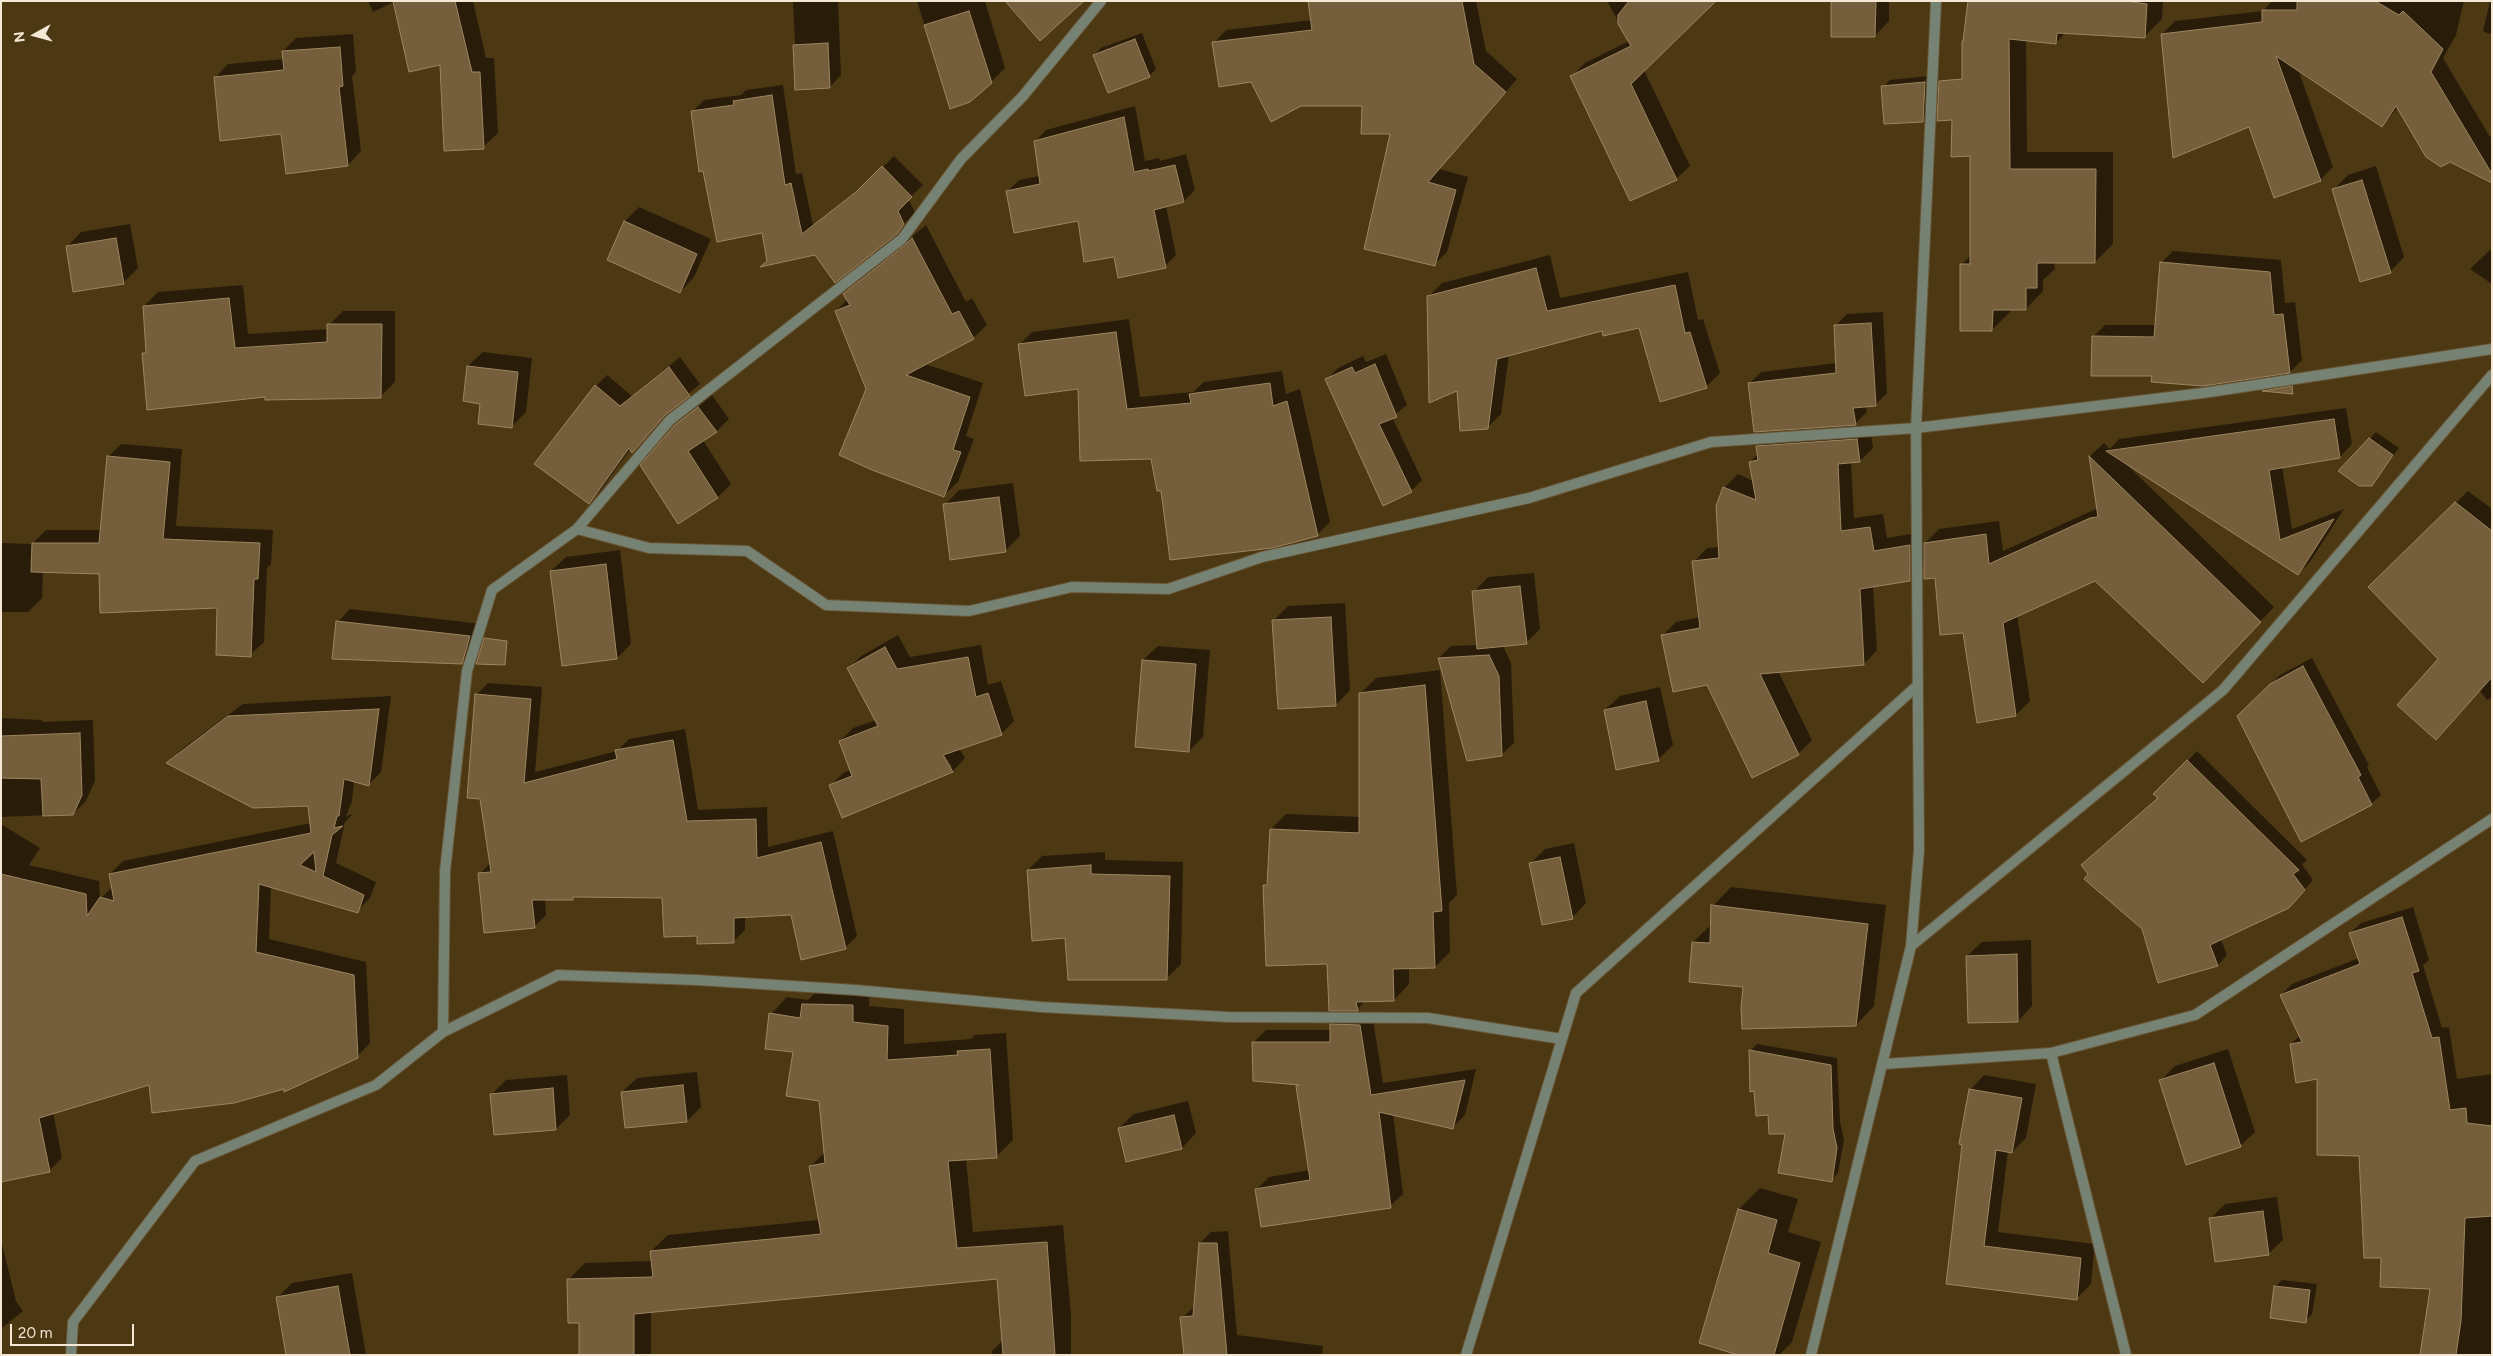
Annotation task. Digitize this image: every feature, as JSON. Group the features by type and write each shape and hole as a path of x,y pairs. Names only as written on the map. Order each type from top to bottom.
{"street":[{"path":"443,1032 445,871 467,671 492,590 577,529 670,420 902,239 961,159 1023,96 1101,1"},
{"path":"1811,1355 1884,1064 1911,946 1919,850 1916,428 1936,1"},
{"path":"577,529 649,548 747,551 826,605 969,611 1072,588 1168,589 1262,556 1529,498 1711,442 1916,428 2203,393 2492,349"},
{"path":"1911,946 2223,690 2492,375"},
{"path":"1466,1355 1576,992 1918,685"},
{"path":"1884,1064 2051,1052 2195,1015 2492,819"},
{"path":"71,1355 73,1322 195,1161 376,1084 443,1032 558,975 696,980 856,990 1041,1007 1228,1017 1428,1018 1562,1039"},
{"path":"2051,1052 2126,1355"}],"building":[{"path":"393,1 455,1 472,72 480,72 484,149 444,151 440,65 409,72"},
{"path":"1005,1 1084,1 1040,41"},
{"path":"1308,1 1462,1 1474,64 1506,92 1428,182 1456,190 1435,266 1364,249 1390,134 1361,134 1362,106 1301,106 1271,122 1251,82 1219,87 1212,42 1312,30"},
{"path":"1629,1 1716,1 1631,84 1677,180 1630,201 1570,76 1631,46 1618,24 1618,15"},
{"path":"1831,1 1876,1 1875,37 1831,37"},
{"path":"1968,1 2125,1 2147,4 2145,38 2057,33 2056,44 2009,39 2010,169 2096,169 2095,263 2037,263 2037,288 2026,288 2026,310 1993,310 1992,331 1960,331 1960,264 1970,264 1970,156 1951,157 1952,120 1937,121 1939,81 1962,79 1962,41"},
{"path":"2297,1 2375,1 2399,15 2403,11 2443,49 2431,72 2492,174 2492,183 2450,162 2441,167 2426,157 2396,106 2382,127 2276,56 2321,181 2274,198 2249,127 2173,158 2161,34 2262,22 2262,10 2297,10"},
{"path":"969,11 992,83 970,102 950,109 924,25"},
{"path":"1135,39 1150,77 1108,93 1093,55"},
{"path":"828,43 830,88 795,90 793,45"},
{"path":"340,47 343,86 339,87 348,166 286,174 281,134 220,141 214,77 284,70 282,51"},
{"path":"1925,82 1923,122 1884,124 1881,86"},
{"path":"772,95 785,185 791,183 802,234 857,191 882,166 912,197 898,211 904,224 897,234 835,283 815,255 760,267 767,261 762,233 717,242 703,171 699,172 691,111 734,105 733,101"},
{"path":"1124,117 1134,172 1175,165 1184,202 1154,210 1166,268 1118,278 1114,257 1084,262 1078,221 1014,233 1006,191 1040,184 1034,141"},
{"path":"2362,180 2391,273 2360,282 2332,189"},
{"path":"624,221 697,254 680,293 607,260"},
{"path":"116,238 124,284 73,292 66,246"},
{"path":"912,238 952,314 959,311 974,339 906,375 970,397 953,450 961,452 944,497 872,470 839,455 866,389 835,311 850,305 843,294"},
{"path":"2160,262 2270,272 2274,315 2283,314 2290,373 2203,386 2151,382 2152,376 2091,376 2092,336 2154,337"},
{"path":"1536,268 1547,311 1675,285 1685,333 1690,332 1707,388 1660,402 1639,328 1603,336 1602,331 1497,359 1488,429 1460,431 1457,391 1429,403 1427,296"},
{"path":"229,298 235,348 327,342 327,324 382,324 381,398 265,400 265,397 147,410 142,353 146,353 143,306"},
{"path":"1871,323 1876,406 1853,408 1856,425 1754,432 1748,383 1836,373 1834,325"},
{"path":"1116,332 1127,409 1191,403 1189,394 1270,383 1273,406 1287,401 1318,536 1272,548 1170,560 1161,491 1157,491 1151,459 1080,461 1078,389 1025,396 1018,344"},
{"path":"1375,364 1397,417 1379,424 1412,492 1383,506 1325,379 1352,367 1355,373"},
{"path":"467,366 518,372 512,428 478,424 480,404 463,401"},
{"path":"669,367 690,396 665,415 632,453 629,448 589,504 534,464 595,385 620,406"},
{"path":"2292,386 2293,394 2262,391"},
{"path":"698,407 717,432 688,451 718,498 678,524 640,465 675,425"},
{"path":"2334,419 2340,458 2269,470 2280,540 2334,519 2298,575 2106,451"},
{"path":"2369,438 2393,455 2372,486 2359,486 2338,471"},
{"path":"1857,439 1860,462 1838,464 1841,531 1870,527 1874,551 1910,545 1910,581 1860,589 1864,665 1760,674 1799,755 1752,778 1707,685 1673,692 1661,635 1700,628 1692,561 1719,558 1716,506 1723,487 1756,500 1749,462 1758,460 1756,446"},
{"path":"107,456 170,462 163,539 260,543 258,579 254,579 251,657 216,655 217,608 100,613 99,574 31,572 32,543 99,543"},
{"path":"2089,456 2261,622 2203,683 2095,581 2003,623 2016,716 1977,723 1963,633 1940,635 1935,578 1924,579 1924,543 1986,534 1989,564 2090,518 2098,517"},
{"path":"999,497 1006,552 950,560 943,504"},
{"path":"2455,502 2492,531 2492,677 2436,740 2397,705 2438,659 2368,587"},
{"path":"606,564 617,659 562,666 550,571"},
{"path":"1520,586 1527,644 1477,649 1472,591"},
{"path":"1331,617 1336,706 1278,709 1272,620"},
{"path":"336,621 470,636 462,664 332,659"},
{"path":"484,638 507,641 505,665 476,664"},
{"path":"885,647 897,669 968,657 976,697 988,693 1002,735 943,755 953,772 842,818 829,785 852,776 839,741 878,726 847,668"},
{"path":"1489,655 1499,676 1502,756 1467,761 1438,658"},
{"path":"1142,660 1196,664 1189,752 1135,747"},
{"path":"2303,666 2361,775 2358,777 2372,805 2301,842 2237,716 2270,684"},
{"path":"1425,685 1442,911 1433,912 1435,968 1393,969 1394,1001 1356,1002 1358,1011 1329,1011 1327,964 1266,966 1263,885 1267,885 1270,829 1359,833 1359,693"},
{"path":"475,694 531,699 524,783 617,759 615,750 673,740 687,821 756,819 757,858 821,842 846,949 801,960 791,915 734,918 734,943 697,944 697,936 664,937 662,898 573,897 573,900 532,900 535,928 484,933 478,873 491,872 480,799 467,798"},
{"path":"1646,701 1659,761 1616,770 1604,710"},
{"path":"379,709 369,786 344,779 339,816 337,816 334,828 343,826 332,835 323,876 364,895 358,913 259,884 256,952 354,975 358,1058 284,1092 284,1089 234,1103 152,1113 149,1085 39,1118 50,1172 1,1182 1,874 86,894 87,916 100,897 114,901 109,874 311,833 308,806 253,808 166,763 228,716","holes":["314,852 316,872 300,865"]},
{"path":"80,733 82,795 73,815 43,816 41,779 1,778 1,736"},
{"path":"2187,760 2299,870 2293,874 2305,890 2289,908 2210,945 2218,966 2158,983 2142,929 2084,879 2088,874 2081,865 2158,798 2153,794"},
{"path":"1560,857 1573,919 1542,925 1529,863"},
{"path":"1091,865 1091,874 1170,876 1167,980 1068,980 1065,938 1032,941 1027,870"},
{"path":"1711,905 1868,924 1856,1026 1742,1029 1743,987 1689,982 1692,942 1710,943"},
{"path":"2402,917 2419,971 2412,973 2432,1038 2439,1037 2450,1110 2466,1108 2467,1123 2492,1126 2492,1216 2465,1218 2461,1321 2456,1355 2420,1355 2430,1289 2380,1287 2381,1258 2364,1258 2359,1156 2317,1155 2317,1079 2296,1083 2290,1044 2302,1042 2280,995 2360,964 2349,933"},
{"path":"2017,954 2018,1022 1968,1023 1966,956"},
{"path":"802,1004 853,1005 853,1022 888,1026 887,1060 958,1055 957,1051 990,1049 997,1158 948,1161 957,1248 1047,1242 1055,1355 1003,1355 997,1279 634,1314 634,1355 579,1355 579,1323 568,1323 567,1279 653,1277 650,1251 821,1234 809,1166 825,1163 819,1101 786,1096 793,1052 765,1049 769,1013 800,1018"},
{"path":"1330,1024 1360,1025 1371,1095 1465,1080 1453,1129 1379,1112 1391,1208 1261,1227 1255,1189 1310,1180 1296,1086 1299,1085 1253,1081 1252,1042 1330,1042"},
{"path":"1749,1050 1831,1065 1833,1129 1837,1148 1832,1182 1778,1173 1785,1134 1769,1134 1768,1115 1756,1116 1754,1091 1750,1092"},
{"path":"2214,1063 2241,1147 2186,1165 2159,1080"},
{"path":"683,1085 687,1122 625,1128 621,1092"},
{"path":"553,1088 556,1130 494,1135 490,1094"},
{"path":"1969,1089 2022,1098 2012,1153 1996,1150 1984,1246 2081,1258 2077,1300 1946,1284 1962,1145 1959,1144"},
{"path":"1174,1115 1182,1149 1126,1162 1118,1128"},
{"path":"1738,1209 1777,1220 1768,1253 1800,1263 1774,1355 1738,1355 1699,1343"},
{"path":"2263,1211 2269,1255 2215,1262 2209,1218"},
{"path":"1199,1243 1217,1243 1227,1355 1184,1355 1180,1317 1193,1316"},
{"path":"338,1286 350,1355 286,1355 276,1297"},
{"path":"2274,1286 2310,1290 2306,1323 2270,1318"}]}
